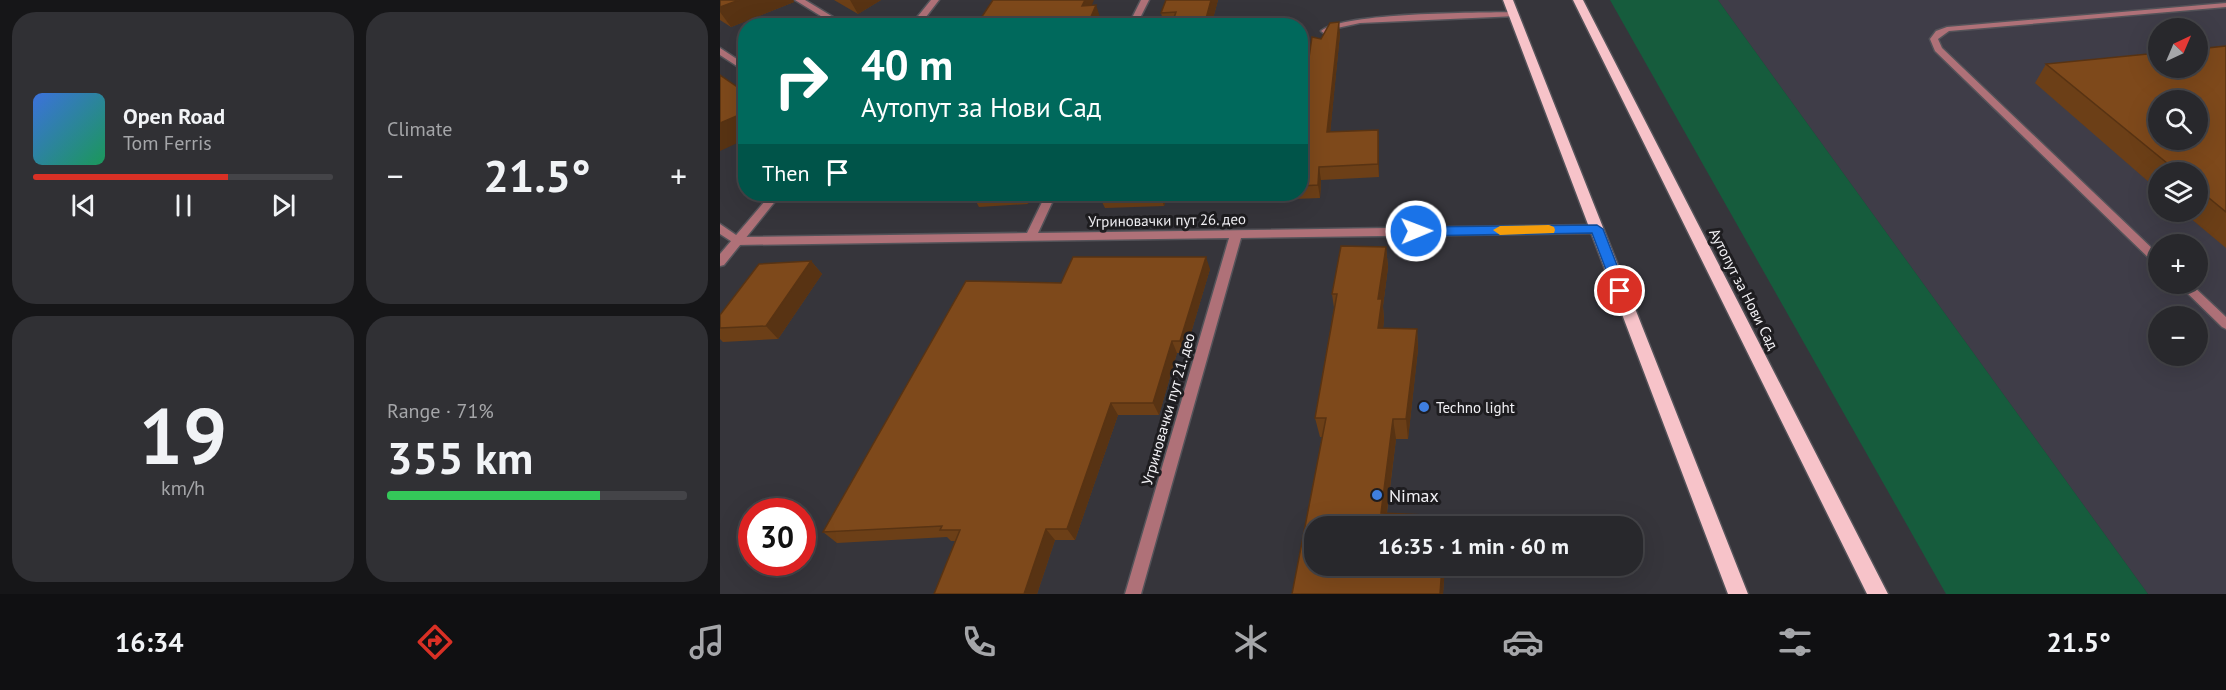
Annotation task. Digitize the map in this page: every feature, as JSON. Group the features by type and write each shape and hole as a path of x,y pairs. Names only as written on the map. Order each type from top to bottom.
{"main road":[{"name":"Аутопут за Нови Сад","path":"1578,0 1878,594"},
{"path":"1511,7 1738,594"}],"street":[{"path":"799,0 830,18"},
{"path":"921,18 936,0"},
{"path":"1136,18 1144,0"},
{"path":"2148,250 1938,49 1934,39 1947,29 2226,5"},
{"path":"1323,37 1326,31 1347,23 1511,7"},
{"path":"720,51 738,63"},
{"path":"720,262 770,201"},
{"path":"1031,236 1048,201"},
{"path":"720,228 737,241"},
{"name":"Угриновачки пут 26. део","path":"737,241 1597,229"},
{"name":"Угриновачки пут 21. део","path":"1133,594 1236,234"},
{"path":"2194,294 2226,324"}],"shaded area":[{"path":"1718,0 2226,0 2226,594 2148,594"}],"green space":[{"path":"1610,0 1718,0 2148,594 1946,594"}],"building":[{"path":"720,0 739,0 720,7"},
{"path":"993,0 1085,0 1082,6 1096,5 1090,18 981,18"},
{"path":"1166,0 1211,0 1206,18 1174,18 1176,12 1161,13"},
{"path":"1339,22 1327,132 1378,130 1378,164 1319,167 1318,185 1308,186 1308,65 1312,37 1321,39 1330,23"},
{"path":"2226,46 2226,212 2208,197 2208,162 2166,162 2151,150 2208,150 2208,90 2148,90 2148,147 2046,64 2148,54 2148,78 2208,78 2208,48"},
{"path":"720,75 738,87 738,115 720,123"},
{"path":"1341,246 1386,247 1378,299 1382,299 1378,328 1417,329 1406,419 1393,419 1381,513 1446,516 1307,516 1326,418 1315,418 1337,294 1332,294"},
{"path":"1073,257 1206,257 1180,341 1172,341 1153,403 1111,403 1067,529 1046,529 1024,594 934,594 960,530 940,530 942,526 823,532 966,281 1061,283"},
{"path":"811,261 766,326 720,328 720,315 759,264"},
{"path":"1304,532 1304,576 1441,576 1440,594 1292,594"}],"slow traffic":[{"path":"1500,230 1549,230"}],"place":[{"name":"Techno light","path":"1424,407"},
{"name":"Nimax","path":"1377,495"}],"route":[{"path":"1416,231 1597,229 1620,291"}]}
